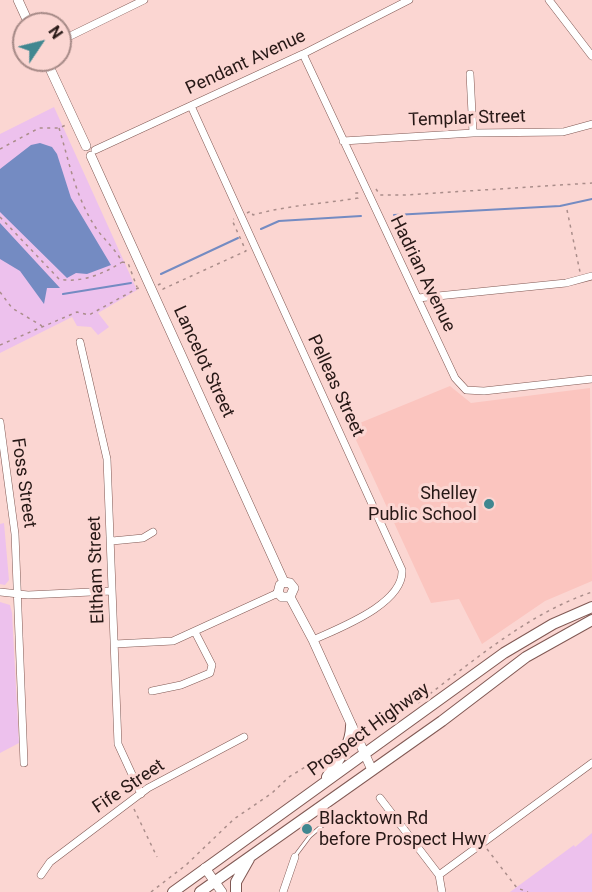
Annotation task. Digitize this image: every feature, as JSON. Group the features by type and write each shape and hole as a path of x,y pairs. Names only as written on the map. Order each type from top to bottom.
{"main road":[{"name":"Prospect Highway","path":"172,892 504,653 553,624 592,607"},
{"path":"207,888 526,657 592,620"},
{"path":"324,782 351,738 351,726"},
{"path":"236,892 238,877 250,856"}],"street":[{"name":"Pendant Avenue","path":"91,151 303,54 409,0"},
{"path":"549,0 592,56"},
{"path":"72,35 139,1"},
{"name":"Hadrian Avenue","path":"303,54 455,378 466,390 484,391 592,379"},
{"name":"Lancelot Street","path":"52,72 91,151 285,582"},
{"path":"470,74 473,133"},
{"name":"Pelleas Street","path":"190,106 402,570 397,589 388,597 362,617 313,640"},
{"name":"Templar Street","path":"343,141 473,133 563,132 592,124"},
{"path":"418,298 592,276"},
{"name":"Eltham Street","path":"80,342 107,459 119,748 141,794"},
{"name":"Foss Street","path":"0,422 15,534 24,763"},
{"path":"112,541 143,538 153,532"},
{"path":"278,593 280,585 285,582 290,583 294,588 290,597"},
{"path":"0,592 17,594 112,591"},
{"path":"278,593 285,598 290,597"},
{"path":"114,645 165,643 195,632 278,593"},
{"path":"290,597 313,640 372,770"},
{"path":"152,691 181,685 210,673 212,665 195,632"},
{"name":"Fife Street","path":"41,875 50,862 141,794 244,737"},
{"path":"439,875 592,763"},
{"path":"380,798 439,875 442,892"},
{"path":"283,892 295,857"},
{"path":"205,868 207,888"},
{"path":"195,875 207,888 222,892"}],"lane":[{"path":"295,857 310,836 330,819"}],"path":[{"path":"0,149 39,129 59,128 66,125"},
{"path":"59,128 81,201 94,226 122,262"},
{"path":"377,188 380,195 405,195 592,183"},
{"path":"250,211 253,215 298,204 310,206 358,198 356,193"},
{"path":"567,210 581,279"},
{"path":"0,217 59,279 80,280 117,267 122,262"},
{"path":"160,284 163,289 246,251 232,220"},
{"path":"122,262 128,263 140,292"},
{"path":"0,345 77,312 89,315 138,288"},
{"path":"0,291 12,308 29,321 43,326"},
{"path":"151,892 186,865 234,819 272,793 289,777 332,749 339,750"},
{"path":"133,807 157,857"},
{"path":"482,844 517,888 528,892"}],"shaded area":[{"path":"54,107 137,290 98,313 109,327 98,335 91,327 77,326 72,317 0,353 0,134"},
{"name":"Shelley Public School","path":"450,386 471,403 590,388 592,581 545,601 482,644 459,599 431,603 350,427"},
{"path":"4,523 9,580 5,585 0,584 0,524"},
{"path":"0,602 10,605 12,613 19,743 0,753"},
{"path":"592,833 592,892 510,892 574,845 575,847"}],"water":[{"path":"40,143 52,147 57,154 71,198 111,265 87,274 76,273 67,278 0,212 0,169 31,145"},
{"path":"0,223 60,288 47,288 44,304 20,271 0,259"}],"waterway":[{"path":"394,215 560,206 592,199"},
{"path":"261,229 279,221 361,216"},
{"path":"161,274 238,238"},
{"path":"63,294 131,283"}],"place":[{"name":"Shelley Public School","path":"489,504"},
{"name":"Blacktown Rd before Prospect Hwy","path":"307,829"}]}
